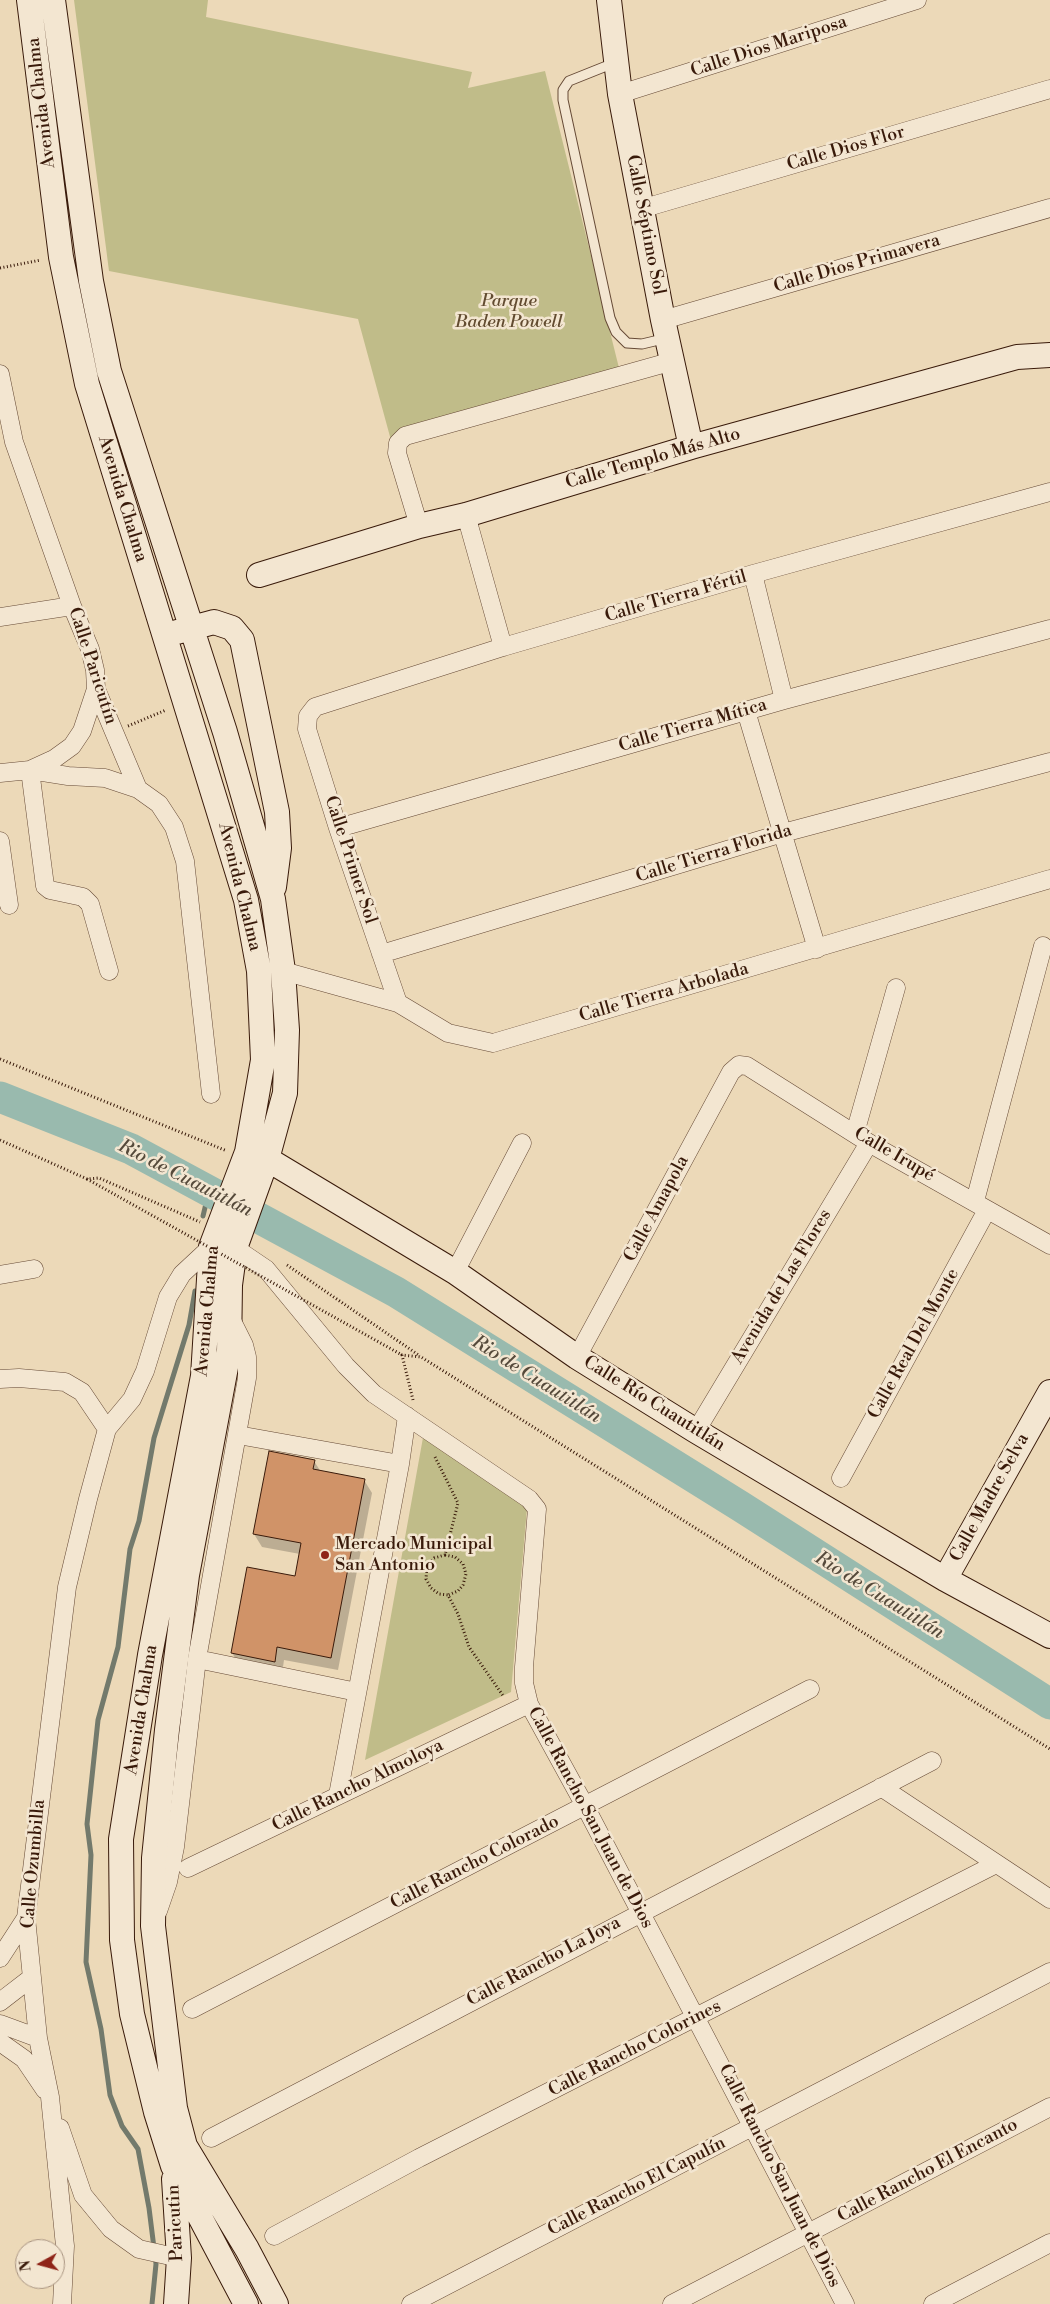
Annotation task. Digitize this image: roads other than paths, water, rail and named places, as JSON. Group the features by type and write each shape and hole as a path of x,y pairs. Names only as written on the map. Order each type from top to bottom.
{"main road":[{"name":"Avenida Chalma","path":"29,0 61,257 87,384 246,900 259,971 263,1060 256,1158"},
{"name":"Avenida Chalma","path":"53,0 91,281 109,371 192,627 273,899 283,971 287,1030 285,1093 256,1158 241,1198 219,1235 203,1376 150,1655 122,1839 122,1940 132,2014 156,2112 173,2166"},
{"name":"Calle Séptimo Sol","path":"609,0 615,63 641,209 665,329 692,447"},
{"name":"Calle Templo Más Alto","path":"259,575 419,526 466,515 692,447 1017,357 1050,355"},
{"path":"164,637 192,627 214,622 232,628 242,640 277,812 279,848 273,899"},
{"name":"Calle Río Cuautitlán","path":"256,1158 455,1272 577,1357 696,1431 945,1579 1050,1636"},
{"name":"Avenida Chalma","path":"219,1235 235,1248 229,1351 187,1575 154,1858 153,1926 175,2108 185,2146 247,2248 276,2304"},
{"name":"Calle Madre Selva","path":"945,1579 1050,1392"},
{"name":"Paricutin","path":"176,2304 169,2256 173,2166 185,2146"},
{"path":"173,2166 246,2304"}],"street":[{"name":"Calle Dios Mariposa","path":"620,94 917,0"},
{"name":"Calle Dios Flor","path":"641,209 1050,89"},
{"name":"Calle Dios Primavera","path":"665,329 1050,208"},
{"path":"419,526 397,453 398,443 406,436 673,362"},
{"name":"Calle Paricutín","path":"0,374 14,442 72,606 90,649 95,670 96,690 138,789"},
{"name":"Calle Tierra Fértil","path":"308,716 315,707 503,647 753,574 1050,492"},
{"path":"466,515 503,647"},
{"path":"753,574 784,700"},
{"path":"0,617 72,606"},
{"name":"Calle Tierra Mítica","path":"338,828 784,700 1050,629"},
{"path":"30,770 54,759 72,746 82,731 96,690"},
{"path":"746,712 818,949"},
{"name":"Calle Primer Sol","path":"308,716 307,729 338,828 398,1003"},
{"name":"Calle Tierra Florida","path":"381,954 783,833 1050,762"},
{"path":"30,770 45,886 50,890 83,897 90,904 109,971"},
{"path":"0,773 30,770 68,776 106,778 138,789 159,804 174,827 185,861 211,1094"},
{"path":"0,841 8,905"},
{"name":"Calle Tierra Arbolada","path":"283,971 398,1003 448,1033 494,1043 818,949 1050,879"},
{"name":"Calle Real Del Monte","path":"841,1478 981,1205 1043,946"},
{"name":"Avenida de Las Flores","path":"696,1431 862,1138 896,988"},
{"name":"Calle Irupé","path":"739,1065 747,1066 862,1138 1050,1244"},
{"name":"Calle Amapola","path":"577,1357 731,1072 739,1065"},
{"path":"455,1272 522,1143"},
{"path":"0,1379 18,1378 65,1382 82,1392 107,1429 132,1399 145,1371 168,1296 182,1274 219,1235"},
{"name":"Calle Rancho San Juan de Dios","path":"235,1248 266,1269 346,1366 374,1394 529,1498 537,1509 521,1707 585,1806 844,2304"},
{"path":"0,1275 34,1269"},
{"path":"153,1926 168,1882 175,1847 198,1659 247,1378 247,1358 244,1345 230,1318"},
{"path":"338,1795 400,1464 413,1420"},
{"name":"Calle Ozumbilla","path":"62,2304 65,2246 50,2097 38,2038 26,1918 68,1587 88,1499 107,1429"},
{"path":"238,1435 400,1464"},
{"path":"198,1659 357,1692"},
{"name":"Calle Rancho Colorado","path":"192,2010 810,1689"},
{"name":"Calle Rancho Almoloya","path":"188,1868 521,1707"},
{"name":"Calle Rancho La Joya","path":"211,2138 932,1760"},
{"path":"881,1787 1050,1899"},
{"name":"Calle Rancho Colorines","path":"274,2236 419,2158 996,1864"},
{"path":"0,1958 26,1918"},
{"name":"Calle Rancho El Capulín","path":"411,2304 1050,1972"},
{"path":"0,2002 31,1978"},
{"path":"0,2024 38,2038"},
{"path":"0,2042 24,2059 50,2097 84,2195 111,2229 139,2249 169,2256"},
{"name":"Calle Rancho El Encanto","path":"672,2304 1050,2107"},
{"path":"934,2304 1050,2244"}],"lane":[{"path":"615,63 569,81 563,90 563,100 610,318 616,332 628,344 642,344 665,329"}],"waterway":[{"name":"Rio de Cuautitlán","path":"0,1097 131,1149 396,1292 740,1506 1050,1704"},
{"path":"203,1216 209,1191"},
{"path":"152,2304 156,2264 149,2208 138,2149 122,2126 110,2095 101,2029 86,1962 91,1855 87,1824 98,1720 118,1647 130,1549 139,1521 154,1438 189,1325 195,1291"}],"place":[{"name":"Mercado Municipal San Antonio","path":"325,1555"}],"park label":[{"name":"Parque Baden Powell","path":"509,312"}]}
